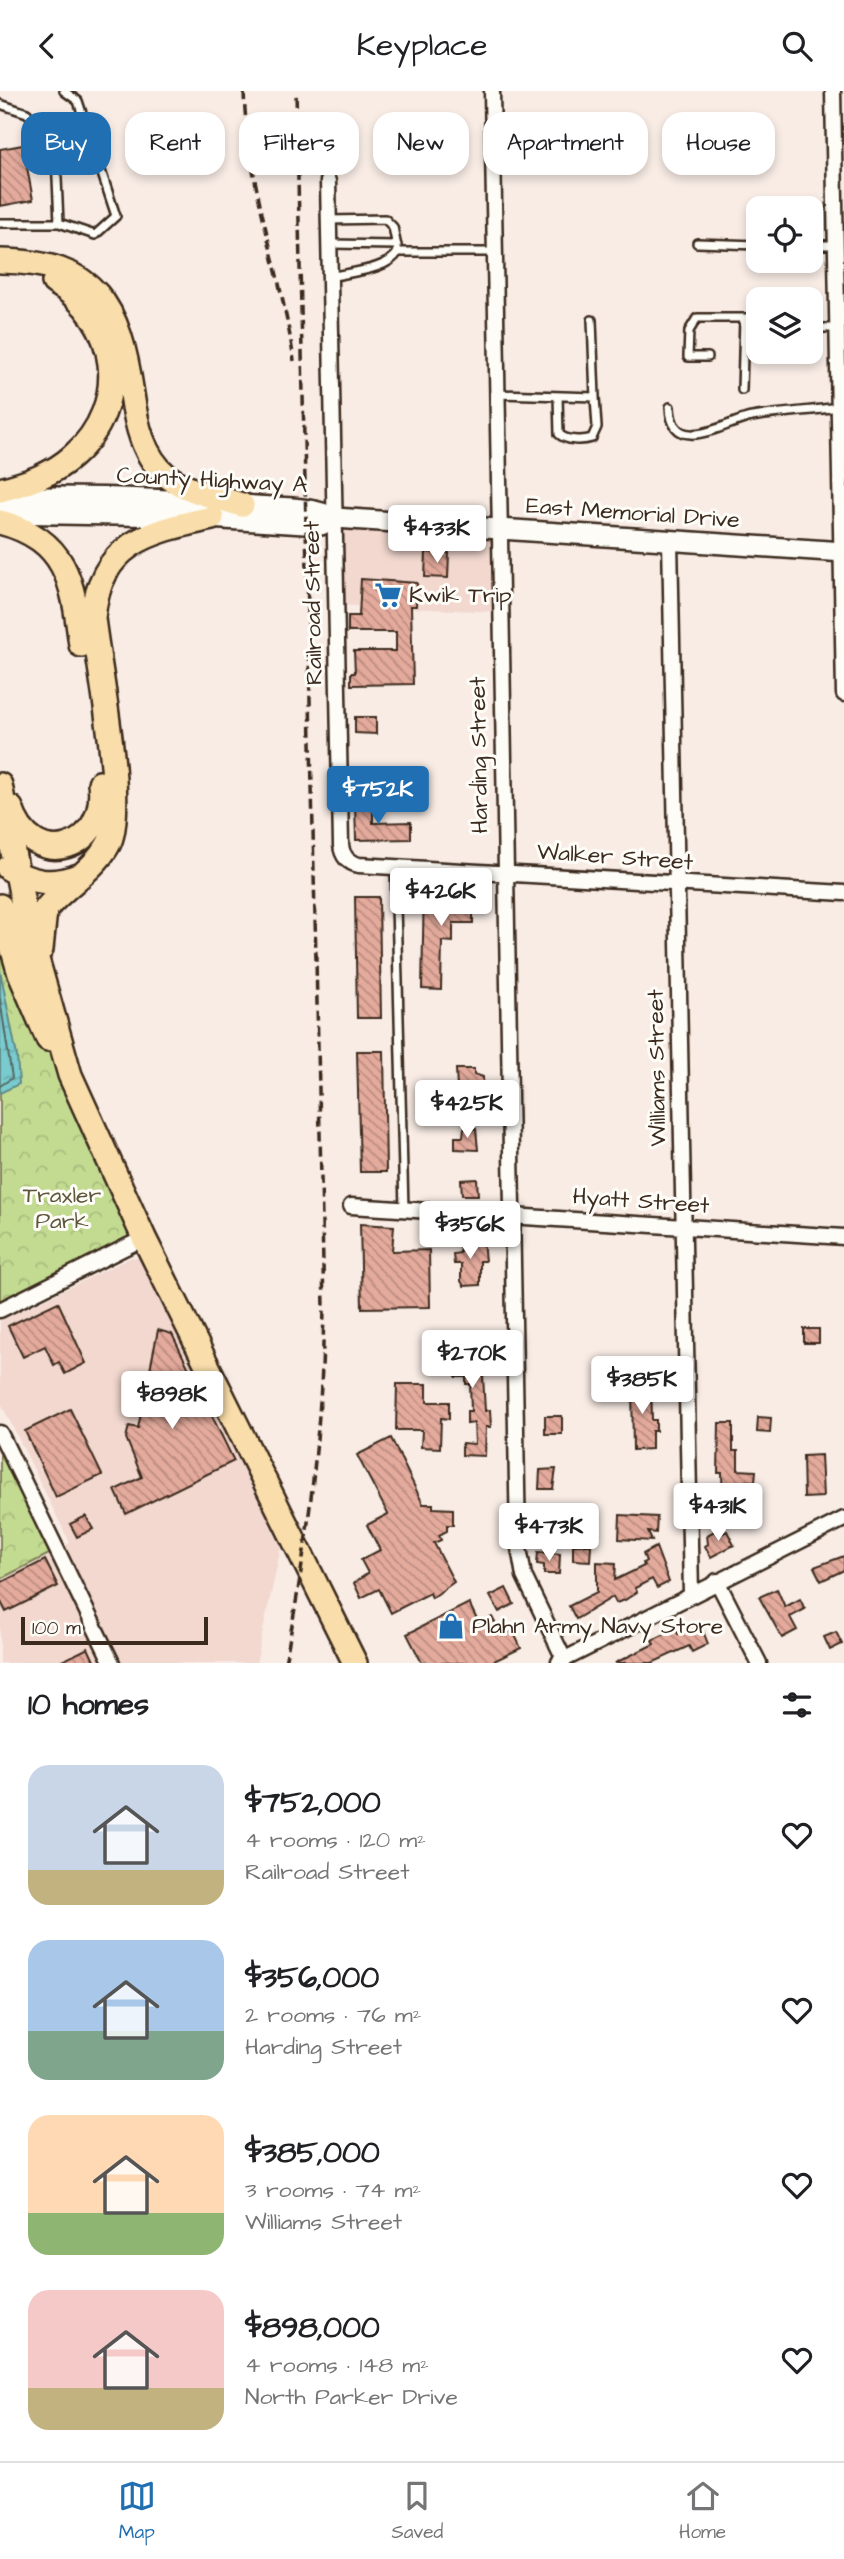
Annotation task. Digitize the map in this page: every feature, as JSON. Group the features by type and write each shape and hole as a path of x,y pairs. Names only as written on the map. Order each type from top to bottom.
{"main road":[{"path":"1,265 34,261 52,265 93,288 117,324 125,347 135,417 155,463 183,486 242,505"},
{"path":"0,490 47,474 80,448 95,427 108,397 110,361 101,327 92,312 70,291 38,276 1,265"},
{"name":"County Highway A","path":"0,498 109,498 242,505 322,512 335,518"},
{"name":"County Highway A","path":"0,513 57,512 321,525 335,518"},
{"path":"47,994 40,942 45,910 108,845 114,830 116,811 93,618 95,591 107,569 127,548 149,534 212,518"},
{"name":"East Memorial Drive","path":"335,518 843,552"},
{"path":"0,522 21,529 46,545 61,561 71,581 102,794 101,808 94,827 81,840 61,847 41,845 31,839 15,819 0,770"},
{"path":"0,785 8,868 70,1075 144,1238 355,1663"},
{"path":"8,868 28,879 53,882 81,874"},
{"path":"0,906 20,974 44,1031 128,1202"}],"street":[{"name":"Harding Street","path":"492,91 504,873 520,1561 561,1661"},
{"path":"833,91 836,245 840,296 837,328 844,694"},
{"name":"Railroad Street","path":"328,181 341,845 344,856"},
{"name":"Williams Street","path":"670,540 691,1594"},
{"name":"Walker Street","path":"344,856 354,864 844,893"},
{"name":"Hyatt Street","path":"351,1206 844,1237"},
{"path":"0,1310 144,1238"},
{"path":"0,1433 113,1663"},
{"path":"561,1661 844,1519"},
{"path":"718,1581 758,1663"}],"lane":[{"path":"0,223 59,223 95,235 116,216 78,101 64,91"},
{"path":"0,104 27,113 50,138 56,156 59,223"},
{"path":"329,220 385,219 393,227 398,249 394,258 381,264 330,277"},
{"path":"697,243 746,245"},
{"path":"330,244 495,252"},
{"path":"823,245 836,245"},
{"path":"708,357 688,357 692,323 706,316 744,319 742,390"},
{"path":"558,396 559,434 564,438 593,438 597,427 592,320"},
{"path":"823,328 837,328"},
{"path":"497,394 595,397"},
{"path":"670,407 672,423 678,429 696,434 751,417 839,407"},
{"path":"395,867 404,1209"}],"shaded area":[{"path":"335,518 499,529 500,612 336,605"},
{"path":"132,1257 143,1259 283,1538 256,1663 0,1663 0,1579 70,1543 0,1401 0,1321"}],"green space":[{"name":"Traxler Park","path":"0,909 144,1238 0,1310"},
{"path":"0,1433 57,1550 0,1579"}],"water":[{"path":"0,970 17,1056 19,1084 0,1093"}],"building":[{"path":"21,145 21,175 28,175 33,200 0,206 0,149"},
{"name":"Kwik Trip","path":"426,552 449,553 448,578 425,577"},
{"path":"361,579 417,583 416,606 411,606 413,684 351,685 351,673 355,673 354,651 396,651 396,632 348,632 348,616 359,616"},
{"path":"355,717 376,717 376,734 355,733"},
{"path":"373,803 373,823 411,822 411,839 356,840 355,804"},
{"path":"424,886 452,887 452,895 473,895 473,923 453,923 453,942 442,941 441,990 422,989"},
{"path":"355,897 379,897 381,1018 357,1018"},
{"path":"357,1051 384,1051 386,1172 360,1172"},
{"path":"456,1069 474,1069 474,1074 483,1077 483,1089 457,1089"},
{"path":"464,1128 476,1129 478,1150 455,1149 455,1137 463,1137"},
{"path":"477,1179 478,1195 462,1195 461,1180"},
{"path":"360,1224 394,1226 392,1251 429,1250 430,1307 362,1308"},
{"path":"459,1240 483,1240 485,1261 480,1261 480,1285 464,1286 461,1281 461,1264 454,1264 453,1254 460,1253"},
{"path":"58,1302 86,1363 65,1374 59,1362 54,1365 45,1346 23,1357 8,1326"},
{"path":"804,1329 819,1329 819,1343 804,1343"},
{"path":"158,1330 172,1334 234,1461 126,1514 115,1490 142,1477 126,1438 129,1426 138,1428"},
{"path":"481,1340 485,1411 490,1410 491,1427 486,1427 485,1456 462,1455 462,1443 475,1444 474,1423 467,1424 467,1411 471,1411 470,1384 466,1384 466,1377 456,1377 456,1363 446,1364 445,1342"},
{"path":"632,1382 651,1382 652,1420 656,1420 656,1431 652,1431 652,1449 633,1450"},
{"path":"397,1384 427,1384 427,1402 449,1402 449,1419 441,1418 440,1448 421,1447 422,1430 396,1430"},
{"path":"70,1409 102,1475 56,1497 25,1431"},
{"path":"545,1416 562,1416 562,1434 545,1434"},
{"path":"758,1417 771,1418 770,1433 757,1432"},
{"path":"719,1423 733,1423 733,1451 738,1451 738,1470 756,1471 755,1481 745,1481 746,1503 723,1503 722,1473 718,1473"},
{"path":"391,1438 423,1504 433,1504 433,1508 453,1509 453,1525 447,1525 447,1531 439,1535 441,1540 434,1543 454,1582 432,1598 430,1593 391,1613 379,1589 361,1598 354,1583 368,1573 361,1560 380,1550 367,1525 388,1514 357,1455"},
{"path":"821,1455 823,1497 804,1498 803,1456"},
{"path":"556,1469 553,1489 539,1489 540,1470"},
{"path":"620,1515 657,1517 656,1533 648,1532 652,1541 619,1539"},
{"path":"86,1516 93,1529 77,1537 70,1524"},
{"path":"542,1518 559,1518 559,1533 542,1533"},
{"path":"718,1529 721,1534 727,1531 734,1545 711,1557 705,1546 708,1544 707,1535"},
{"path":"573,1545 591,1545 590,1561 573,1560"},
{"path":"656,1547 669,1582 657,1588 652,1579 635,1588 637,1592 625,1600 616,1603 613,1597 576,1619 569,1606 597,1592 597,1562 616,1563 615,1580 644,1566 646,1561 643,1554"},
{"path":"538,1552 560,1554 559,1574 544,1574 544,1565 537,1564"},
{"path":"844,1556 844,1570 821,1581 814,1567"},
{"path":"45,1560 58,1586 6,1612 0,1600 0,1583"},
{"path":"506,1588 514,1604 499,1612 490,1596"},
{"path":"777,1589 785,1607 800,1599 805,1609 790,1617 797,1630 782,1638 759,1597"},
{"path":"469,1603 479,1624 492,1617 502,1636 513,1631 521,1648 490,1663 422,1663 407,1634"},
{"path":"700,1623 708,1644 692,1652 689,1646 652,1663 615,1663 654,1644 652,1640 676,1629 678,1634"},
{"path":"836,1632 842,1644 830,1650 824,1637"},
{"path":"88,1648 95,1663 58,1663"}],"railway":[{"path":"244,91 251,160 294,361"},
{"path":"285,1663 301,1574 312,1486 324,1307 296,91"}],"place":[{"name":"Kwik Trip","path":"388,595"},
{"name":"Plahn Army Navy Store","path":"451,1626"}]}
